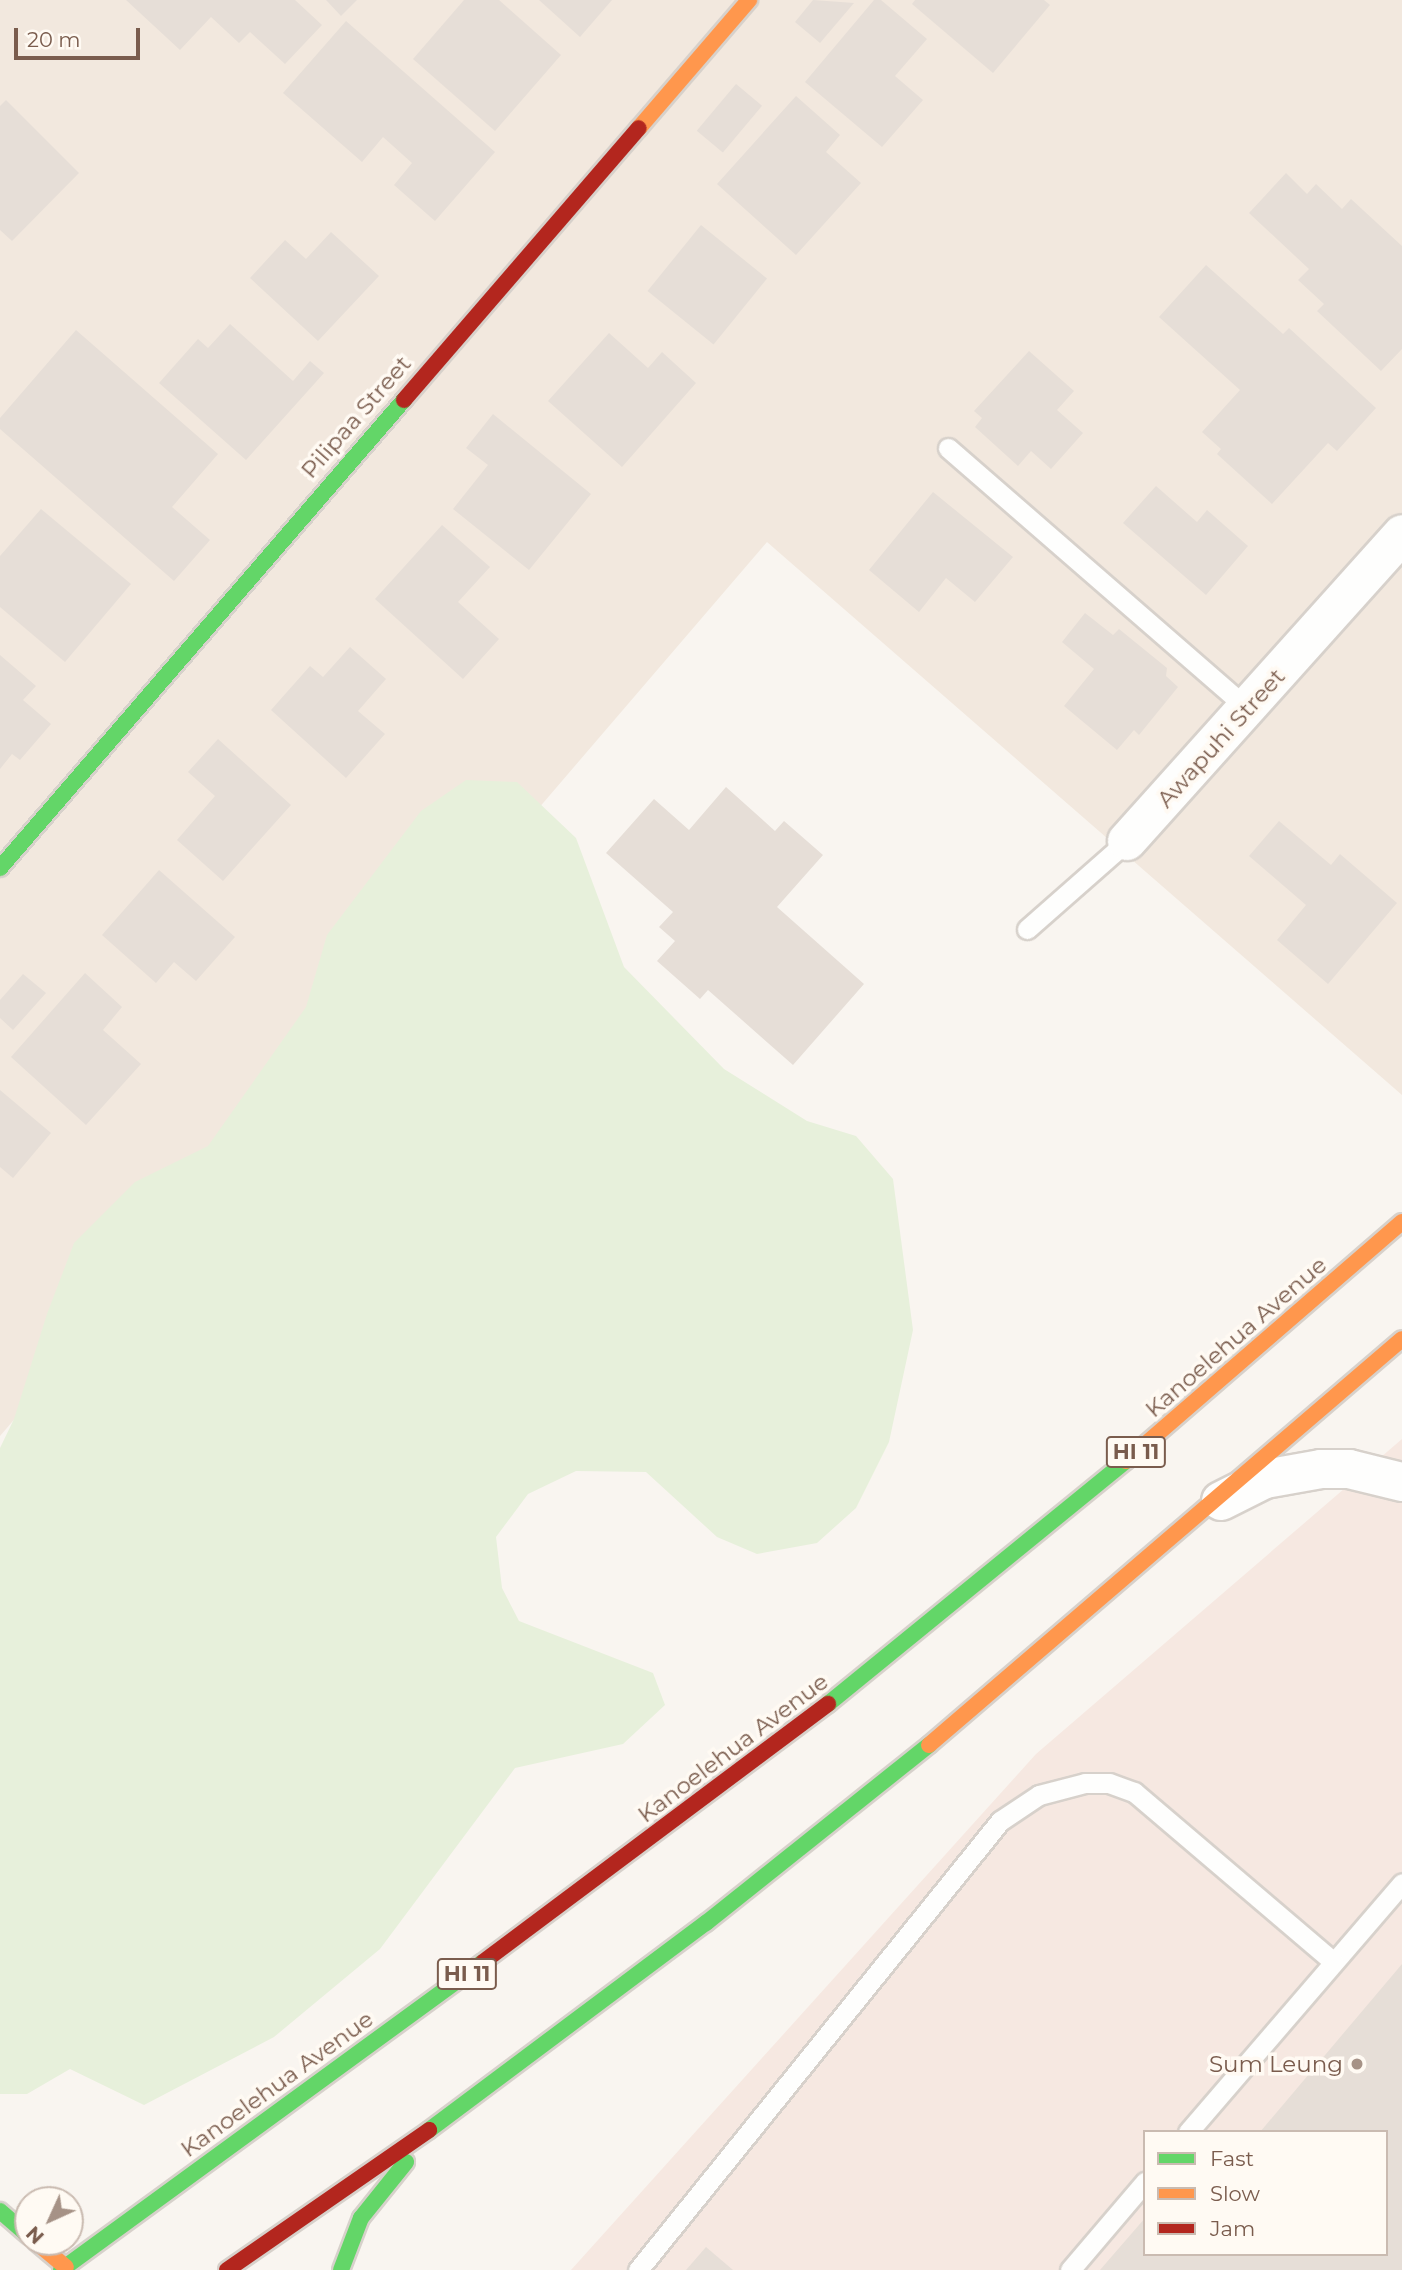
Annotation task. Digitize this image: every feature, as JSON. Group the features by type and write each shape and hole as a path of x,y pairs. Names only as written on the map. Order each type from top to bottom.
{"main road":[{"name":"Pilipaa Street","path":"0,868 749,0"},
{"name":"Kanoelehua Avenue","path":"65,2269 655,1836 865,1676 1207,1394 1402,1222"},
{"path":"227,2270 433,2127 706,1923 896,1772 1213,1505 1402,1339"},
{"path":"341,2270 362,2218 433,2127"},
{"path":"0,2211 14,2223"},
{"path":"51,2256 65,2269"}],"street":[{"name":"Awapuhi Street","path":"1127,841 1402,534"},
{"path":"1213,1505 1265,1479 1302,1471 1349,1469 1402,1482"}],"lane":[{"path":"948,448 1248,709"},
{"name":"Awapuhi Street","path":"1027,929 1127,841"},
{"path":"638,2270 1000,1821 1039,1795 1085,1783 1109,1783 1134,1792 1334,1962"},
{"path":"1190,2130 1402,1883"},
{"path":"1070,2270 1143,2184"}],"shaded area":[{"path":"0,0 1402,0 1402,1095 767,542 0,1436"},
{"path":"1402,1439 1402,2270 571,2270 1036,1754"}],"green space":[{"path":"466,780 517,782 576,838 624,967 724,1069 807,1121 856,1136 893,1179 913,1330 889,1442 856,1508 817,1543 757,1554 717,1537 646,1472 576,1471 528,1494 496,1537 502,1588 519,1621 653,1673 665,1705 623,1744 515,1768 380,1949 274,2037 144,2105 70,2069 27,2094 0,2094 0,1448 14,1419 47,1314 74,1243 135,1182 208,1146 306,1007 327,935 421,811"}],"building":[{"path":"126,0 295,0 322,25 285,64 250,32 239,43 211,17 180,50"},
{"path":"326,0 357,0 341,16"},
{"path":"464,0 499,0 561,55 495,131 413,59"},
{"path":"539,0 612,0 580,37"},
{"path":"813,0 854,3 820,43 795,22"},
{"path":"874,0 881,0 927,39 895,76 923,100 882,147 805,82"},
{"path":"915,0 1044,0 1050,5 993,73 912,4"},
{"path":"346,21 495,152 435,221 394,185 412,163 383,137 362,162 283,93"},
{"path":"736,84 762,106 723,153 697,131"},
{"path":"796,96 840,135 826,152 861,183 796,255 717,184"},
{"path":"6,100 79,173 12,241 0,230 0,106"},
{"path":"1286,173 1307,194 1316,184 1342,209 1351,199 1402,246 1402,349 1381,371 1317,311 1324,304 1298,280 1309,269 1249,213"},
{"path":"701,225 767,278 714,345 648,291"},
{"path":"331,232 379,276 318,341 250,278 285,240 306,259"},
{"path":"1206,265 1283,334 1289,328 1376,408 1337,451 1328,443 1272,504 1217,454 1221,449 1202,432 1240,390 1159,317"},
{"path":"230,324 293,381 310,361 324,373 246,460 159,383 198,339 208,348"},
{"path":"76,330 218,454 172,507 210,540 174,581 0,429 0,418"},
{"path":"609,333 648,368 662,352 696,383 622,467 548,401"},
{"path":"1029,351 1074,391 1057,410 1083,433 1051,469 1031,451 1018,466 975,427 982,418 974,411"},
{"path":"493,414 591,494 529,570 453,509 488,465 466,448"},
{"path":"1156,486 1197,522 1207,510 1248,546 1206,595 1123,523"},
{"path":"933,492 1013,557 975,602 946,578 919,612 869,570"},
{"path":"41,509 131,584 65,662 0,607 0,556"},
{"path":"442,525 490,567 458,602 499,639 463,679 375,599"},
{"path":"1085,613 1113,635 1119,629 1167,668 1166,676 1178,687 1139,735 1134,730 1117,750 1064,706 1094,669 1062,642"},
{"path":"350,647 386,679 358,711 385,734 346,778 271,710 310,666 323,677"},
{"path":"0,655 36,686 23,700 51,724 20,760 12,754 0,769"},
{"path":"218,739 291,805 223,881 177,840 215,796 188,772"},
{"path":"726,787 775,831 784,821 823,855 777,907 864,984 793,1065 708,990 700,999 657,961 675,941 659,927 673,912 606,853 654,799 689,830"},
{"path":"1279,821 1331,865 1340,854 1397,903 1328,984 1277,940 1306,905 1249,856"},
{"path":"159,870 235,937 196,981 174,962 156,983 102,935"},
{"path":"85,973 122,1007 103,1030 141,1064 86,1125 11,1057"},
{"path":"23,974 46,993 13,1030 0,1018 0,1000"},
{"path":"0,1090 51,1133 13,1178 0,1167"},
{"path":"1402,1964 1402,2270 1100,2270 1143,2220 1143,2256 1388,2256 1388,2130 1262,2130"},
{"path":"706,2247 733,2270 686,2270"}],"traffic: fast":[{"path":"0,868 404,400"},
{"path":"828,1704 1126,1461"},
{"path":"429,2130 706,1923 929,1745"},
{"path":"61,2270 483,1962"},
{"path":"341,2270 361,2218 406,2162"},
{"path":"0,2211 14,2223"}],"traffic: slow":[{"path":"639,128 749,0"},
{"path":"1126,1461 1402,1222"},
{"path":"929,1745 1402,1339"},
{"path":"53,2256 66,2267"}],"traffic: jam":[{"path":"404,400 639,128"},
{"path":"483,1962 828,1704"},
{"path":"227,2270 429,2130"}],"place":[{"name":"Sum Leung","path":"1357,2064"}]}
